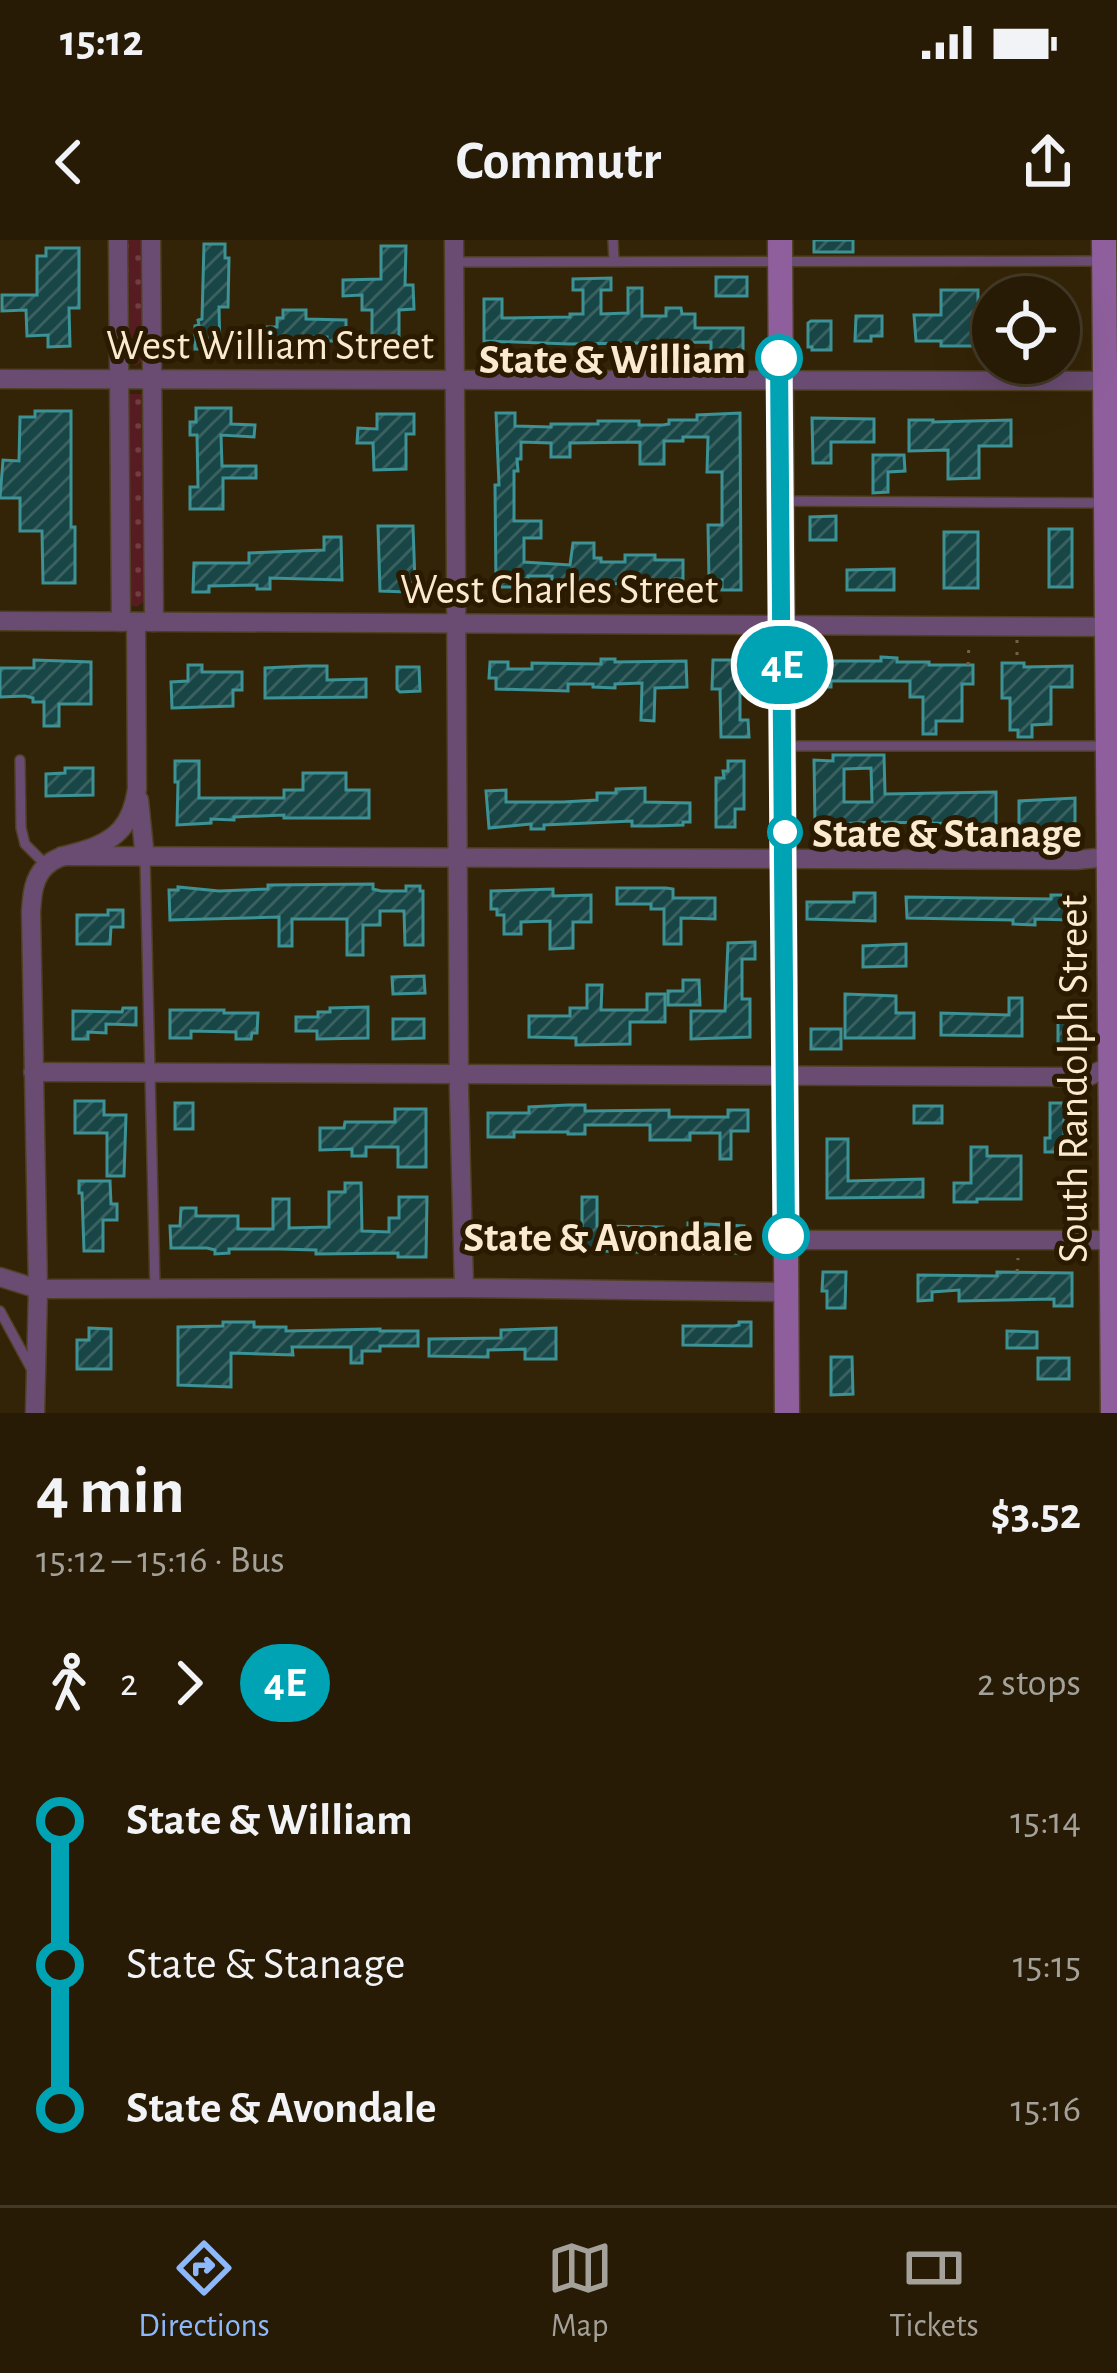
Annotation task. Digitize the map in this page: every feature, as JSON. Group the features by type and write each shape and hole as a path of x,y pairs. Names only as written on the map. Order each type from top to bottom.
{"main road":[{"name":"South Randolph Street","path":"1107,246 1111,289 1114,1413"},
{"path":"780,250 787,1413"}],"street":[{"path":"118,240 120,380 137,622"},
{"path":"145,858 137,789 137,622 151,380 151,240"},
{"path":"454,240 464,1288"},
{"name":"West William Street","path":"0,379 1111,381"},
{"name":"West Charles Street","path":"0,621 1112,627"},
{"path":"34,1413 38,1289 33,889 54,861 104,843 127,824 137,789"},
{"path":"54,861 458,857 1078,860 1113,856"},
{"path":"33,1072 1079,1077 1113,1065"},
{"path":"786,1240 1114,1240"},
{"path":"0,1277 38,1289 785,1292"}],"lane":[{"path":"613,240 614,261"},
{"path":"454,262 614,261 780,250 1107,246"},
{"path":"780,501 1111,502"},
{"path":"783,746 1113,746"},
{"path":"20,760 25,844 54,861"},
{"path":"145,858 155,1288"},
{"path":"0,1312 35,1376"}],"path":[{"path":"968,665 969,644"},
{"path":"947,824 947,841"},
{"path":"1017,1272 1018,1256"}],"shaded area":[{"path":"124,240 145,240 143,361 136,365 124,356"},
{"path":"128,394 142,394 146,401 145,601 136,607 129,604 124,401"}],"building":[{"path":"814,240 853,240 853,252 814,252"},
{"path":"204,244 225,244 225,258 229,258 228,307 219,307 220,349 195,349 195,326 202,319"},
{"path":"381,246 406,246 405,285 413,285 414,309 399,310 399,348 372,348 372,310 362,310 362,295 343,296 343,280 381,279"},
{"path":"46,248 79,248 79,308 69,308 70,346 48,347 48,335 27,336 26,310 2,311 2,295 37,295 37,256 46,256"},
{"path":"716,277 747,277 747,296 716,296"},
{"path":"611,278 611,290 601,290 601,314 628,313 628,288 642,288 642,316 666,316 666,308 681,308 682,314 695,314 695,328 743,328 743,352 711,352 711,342 484,341 484,299 502,299 502,318 570,317 583,314 583,290 573,290 573,279"},
{"path":"941,290 972,290 972,346 916,341 914,315 941,315"},
{"path":"283,310 306,310 306,319 346,320 346,341 298,337 298,346 247,344 247,327 277,327"},
{"path":"856,316 882,316 882,336 855,341"},
{"path":"811,321 831,321 831,350 808,347"},
{"path":"196,408 231,408 231,424 255,425 254,437 221,435 222,466 256,466 256,478 223,478 223,509 190,509 190,487 198,487 197,435 190,435"},
{"path":"35,411 71,411 75,583 43,583 42,531 20,531 20,498 0,498 3,460 19,461 20,417 35,417"},
{"path":"496,413 515,413 515,426 551,427 598,421 663,425 669,420 697,420 697,415 740,413 741,590 722,590 722,580 709,580 708,525 722,525 722,472 707,472 708,437 664,441 664,464 640,464 640,442 570,443 570,457 551,457 551,443 521,442 521,459 514,471 514,521 541,521 541,538 524,538 524,562 570,565 573,543 594,543 594,558 601,562 625,562 625,555 683,560 683,579 675,583 576,584 552,583 552,576 528,576 515,579 515,587 496,587"},
{"path":"377,414 414,414 414,434 406,434 406,469 374,470 373,443 357,443 358,428 377,429"},
{"path":"812,418 874,419 874,442 831,442 831,463 813,463"},
{"path":"909,420 1011,420 1011,446 979,446 979,478 948,479 948,450 909,451"},
{"path":"873,455 904,455 905,471 888,472 888,492 873,493"},
{"path":"836,516 836,540 810,540 810,517"},
{"path":"378,526 413,526 415,583 407,583 407,592 380,591"},
{"path":"1049,529 1072,529 1072,587 1049,587"},
{"path":"944,532 978,532 978,588 944,588"},
{"path":"324,537 341,537 342,580 270,578 270,589 209,586 209,592 193,592 194,563 249,563 249,553 324,550"},
{"path":"894,569 894,590 847,590 847,570"},
{"path":"881,657 929,665 973,665 973,684 962,684 962,721 936,721 936,734 923,734 923,697 910,697 910,681 831,681 831,687 810,687 809,661 881,661"},
{"path":"601,659 686,661 687,687 655,688 654,721 641,720 642,683 615,684 615,688 568,684 568,691 496,689 496,678 489,678 490,662 508,662 508,669 532,669 532,663 601,664"},
{"path":"34,660 91,662 91,704 59,704 59,726 44,726 44,702 25,696 0,697 0,668 34,668"},
{"path":"713,660 743,660 740,720 748,720 749,737 721,737 720,689 712,689"},
{"path":"1002,663 1072,666 1072,687 1051,687 1051,724 1032,725 1032,737 1018,737 1018,730 1010,730 1010,698 1002,698"},
{"path":"188,665 202,665 202,672 242,672 242,690 233,690 233,706 172,708 171,682 188,681"},
{"path":"327,666 327,680 366,679 366,697 265,698 265,668"},
{"path":"397,667 419,667 420,691 397,689"},
{"path":"833,755 884,755 885,794 996,792 996,827 876,822 815,825 814,760 833,761","holes":["871,768 872,802 844,802 844,769"]},
{"path":"175,761 199,761 199,798 284,798 284,790 303,790 303,773 346,773 346,790 369,790 369,818 284,815 177,825"},
{"path":"728,761 744,761 744,809 735,809 735,827 716,827 716,778 724,778"},
{"path":"65,768 93,768 93,795 46,796 46,774 65,773"},
{"path":"645,788 645,802 690,803 690,822 489,828 486,791 506,790 506,802 563,802 597,800 597,793 616,793 616,789"},
{"path":"1075,798 1075,828 1019,832 1019,801"},
{"path":"373,884 373,889 381,891 420,886 423,945 405,945 404,911 380,911 380,925 363,925 363,955 347,955 347,919 292,919 292,946 279,946 279,917 170,920 169,890 178,887 219,891 268,889 268,885"},
{"path":"617,888 666,888 673,889 673,898 715,898 715,919 681,918 681,944 664,944 664,909 617,904"},
{"path":"553,889 553,896 591,895 591,922 573,922 573,948 550,949 550,921 521,922 521,934 504,934 504,915 491,909 491,891"},
{"path":"854,893 875,893 875,921 807,919 807,902 854,902"},
{"path":"1051,895 1070,895 1070,920 1035,919 1035,925 1013,924 1013,920 907,918 906,897 1051,899"},
{"path":"108,910 123,910 123,927 111,927 110,944 77,944 77,915 108,915"},
{"path":"755,942 755,959 742,959 742,999 750,999 750,1037 691,1039 691,1011 725,1011 728,943"},
{"path":"906,944 906,966 863,967 863,946"},
{"path":"424,976 425,993 393,994 392,977"},
{"path":"683,980 699,980 700,1005 668,1005 668,991 683,991"},
{"path":"587,985 602,985 601,1010 647,1010 647,994 665,994 665,1022 630,1022 630,1044 576,1045 576,1038 529,1037 529,1016 570,1016 570,1008 587,1008"},
{"path":"845,994 896,996 896,1013 914,1013 914,1038 845,1038"},
{"path":"1009,998 1022,998 1022,1036 941,1035 941,1013 1009,1015"},
{"path":"368,1007 368,1038 317,1039 317,1031 296,1031 296,1017 318,1017 318,1012 330,1012 330,1008"},
{"path":"136,1008 136,1025 106,1024 106,1033 88,1032 88,1039 73,1039 73,1011 122,1012"},
{"path":"170,1010 258,1013 257,1033 251,1039 236,1039 236,1032 191,1031 191,1038 170,1038"},
{"path":"1058,1016 1077,1016 1077,1045 1058,1045"},
{"path":"393,1019 424,1019 424,1038 393,1039"},
{"path":"811,1029 841,1029 841,1049 811,1049"},
{"path":"75,1101 104,1101 104,1115 126,1115 124,1176 107,1176 107,1133 75,1133"},
{"path":"175,1103 193,1103 193,1129 175,1129"},
{"path":"1050,1103 1077,1103 1077,1120 1064,1120 1064,1152 1045,1152"},
{"path":"585,1105 585,1111 669,1110 669,1117 728,1117 728,1110 748,1110 748,1131 731,1131 731,1159 720,1159 720,1133 690,1133 690,1140 650,1140 650,1125 585,1125 585,1134 514,1132 514,1137 488,1137 488,1113"},
{"path":"914,1106 942,1106 942,1123 914,1123"},
{"path":"395,1109 426,1109 426,1167 398,1167 398,1147 366,1147 366,1156 352,1156 352,1149 320,1150 320,1128 344,1128 345,1122 395,1122"},
{"path":"827,1139 848,1139 848,1181 923,1179 923,1197 827,1198"},
{"path":"971,1147 987,1147 987,1156 1021,1156 1021,1199 954,1202 954,1183 971,1183"},
{"path":"79,1181 110,1181 117,1220 103,1220 103,1251 84,1251"},
{"path":"345,1183 361,1183 362,1231 389,1232 389,1218 399,1218 399,1197 427,1197 426,1257 280,1249 229,1249 229,1253 215,1254 207,1248 171,1248 170,1226 180,1226 181,1208 196,1208 196,1216 238,1216 238,1229 273,1229 273,1199 289,1199 289,1228 329,1227 329,1192 345,1192"},
{"path":"582,1197 597,1197 597,1226 663,1227 663,1253 567,1250 567,1229 582,1229"},
{"path":"688,1223 744,1226 744,1253 688,1253"},
{"path":"823,1272 846,1272 845,1308 827,1308"},
{"path":"997,1272 1072,1273 1072,1306 1054,1306 1054,1299 959,1301 959,1290 932,1292 932,1300 918,1301 918,1275 997,1276"},
{"path":"223,1322 254,1322 254,1327 286,1327 286,1331 418,1331 418,1346 362,1351 362,1363 351,1363 351,1347 292,1347 293,1355 231,1353 231,1387 178,1385 178,1327 223,1326"},
{"path":"751,1322 751,1346 683,1345 683,1326 734,1326"},
{"path":"89,1328 111,1329 111,1369 77,1369 77,1340 89,1340"},
{"path":"556,1328 556,1359 525,1359 525,1349 488,1350 488,1357 429,1356 429,1339 501,1338 501,1330"},
{"path":"1007,1331 1037,1332 1037,1348 1007,1348"},
{"path":"831,1357 852,1357 853,1394 831,1395"},
{"path":"1038,1358 1069,1358 1069,1379 1038,1379"}],"bus line":[{"name":"4E","path":"779,358 786,1236"}],"place":[{"name":"State & William","path":"779,358"},
{"name":"State & Stanage","path":"785,832"},
{"name":"State & Avondale","path":"786,1236"}]}
